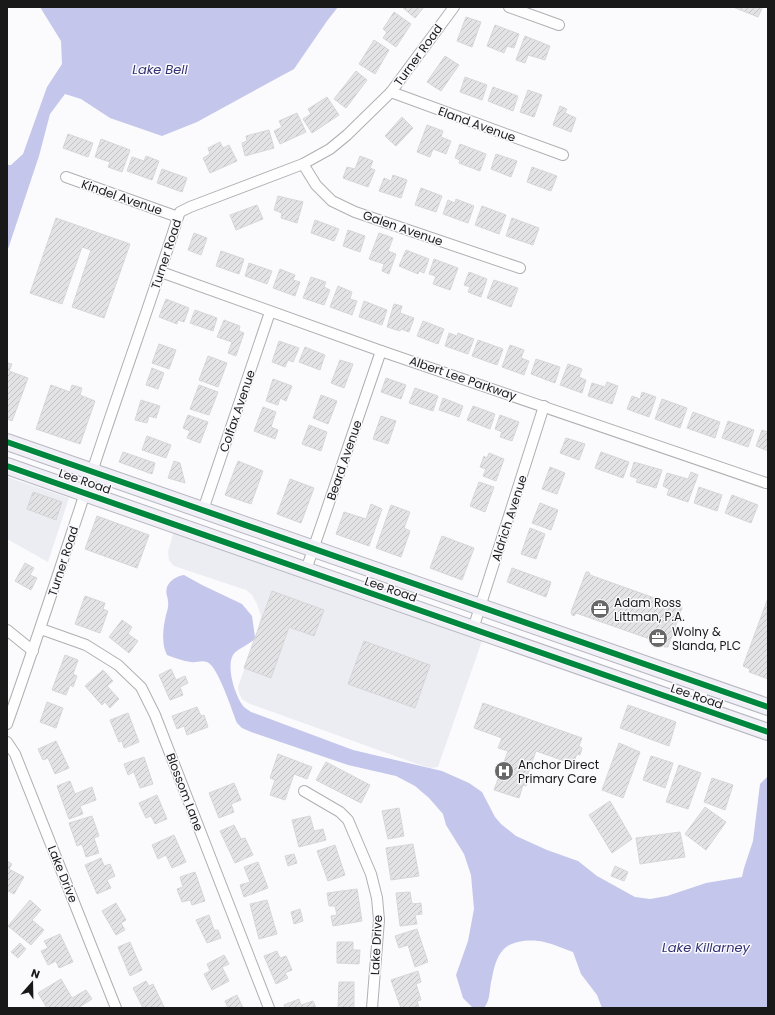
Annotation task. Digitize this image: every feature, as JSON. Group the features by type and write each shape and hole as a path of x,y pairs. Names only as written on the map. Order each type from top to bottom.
{"main road":[{"name":"Lee Road","path":"7,442 768,708"},
{"name":"Lee Road","path":"7,466 768,732"}],"street":[{"name":"Turner Road","path":"41,628 180,212 303,164 330,149 347,135 390,92 454,7"},
{"path":"508,7 559,25"},
{"name":"Eland Avenue","path":"390,92 563,156"},
{"name":"Galen Avenue","path":"303,164 316,185 332,201 338,204 355,212 520,268"},
{"name":"Kindel Avenue","path":"66,177 178,217"},
{"name":"Albert Lee Parkway","path":"161,272 270,312 766,483"},
{"name":"Colfax Avenue","path":"203,510 270,312"},
{"name":"Beard Avenue","path":"306,570 382,350"},
{"name":"Aldrich Avenue","path":"473,629 544,406"},
{"path":"7,724 41,628"},
{"name":"Blossom Lane","path":"41,628 86,645 118,665 141,687 155,715 269,1008"},
{"path":"7,630 33,651"},
{"path":"698,708 705,685"},
{"name":"Lake Drive","path":"7,742 15,754 116,1008"},
{"name":"Lake Drive","path":"304,791 340,812 348,820 371,874 377,898 379,920 372,1008"}],"shaded area":[{"path":"7,477 69,498 48,562 7,539"},
{"path":"174,530 483,638 438,767 431,768 420,765 248,703 242,699 238,687 257,633 261,616 257,604 252,595 246,590 174,566 169,560 168,552"}],"water":[{"name":"Lake Bell","path":"40,7 338,7 294,69 197,122 162,136 110,118 81,99 65,94 50,114 39,156 7,252 7,165 11,165 23,154 47,87 62,64 61,41"},
{"name":"Lake Killarney","path":"184,575 242,604 252,616 255,637 254,640 233,655 230,666 232,681 237,695 243,706 251,712 353,750 442,771 469,783 482,792 495,817 516,836 547,850 578,861 597,876 635,897 650,899 667,896 706,883 742,877 753,841 760,784 768,776 768,1008 602,1008 597,995 581,974 573,952 539,941 522,941 512,944 503,950 495,967 489,998 486,1005 484,1008 473,1008 463,998 456,975 468,941 474,909 471,875 464,854 446,825 443,814 429,798 415,786 396,776 348,765 242,728 237,723 220,680 211,665 205,661 185,661 167,655 165,650 163,635 168,605 166,591 167,587 174,579"}],"building":[{"path":"424,7 415,18 403,8"},
{"path":"733,7 760,7 762,8 758,17"},
{"path":"394,12 411,24 396,47 383,38 387,32 383,29"},
{"path":"466,17 481,22 472,47 457,41"},
{"path":"495,25 519,34 514,48 507,46 504,53 487,46"},
{"path":"525,36 550,46 545,60 528,55 525,63 516,60"},
{"path":"374,40 389,50 375,74 359,64"},
{"path":"445,56 459,65 441,91 427,82"},
{"path":"356,71 367,80 346,108 334,99"},
{"path":"465,77 487,85 482,100 460,92"},
{"path":"493,87 518,96 513,111 488,101"},
{"path":"528,90 542,95 534,117 520,112"},
{"path":"327,97 339,115 312,133 303,119 311,114 308,109"},
{"path":"560,106 567,109 565,113 576,118 571,132 553,125"},
{"path":"297,113 306,132 280,144 274,131 282,127 279,121"},
{"path":"402,117 413,128 396,146 385,136"},
{"path":"427,125 443,131 441,137 451,141 446,154 433,149 430,157 417,152"},
{"path":"269,130 274,148 245,156 242,143 247,141 246,136"},
{"path":"68,134 93,143 88,157 63,148"},
{"path":"101,139 130,150 122,172 108,167 110,162 95,157"},
{"path":"220,142 223,148 229,145 237,161 210,173 203,158 210,154 208,148"},
{"path":"460,144 486,154 480,171 459,163 460,160 455,158"},
{"path":"496,154 517,161 511,177 491,169"},
{"path":"146,156 159,161 152,180 127,171 132,157 144,161"},
{"path":"360,156 373,161 370,168 375,170 368,187 343,178 347,167 355,169"},
{"path":"532,167 557,176 551,191 527,182"},
{"path":"162,169 187,178 182,192 157,183"},
{"path":"393,175 407,180 401,198 379,191 384,178 391,181"},
{"path":"421,188 442,196 436,212 415,205"},
{"path":"278,196 303,202 297,223 281,218 282,213 274,210"},
{"path":"456,199 474,206 468,223 443,214 448,200 455,203"},
{"path":"257,205 263,219 236,230 230,215"},
{"path":"482,206 506,215 499,234 475,225"},
{"path":"56,218 130,244 104,318 72,307 91,250 82,247 62,304 30,293"},
{"path":"512,218 539,228 533,245 506,236"},
{"path":"315,220 339,229 334,241 311,233"},
{"path":"348,230 365,236 360,252 343,246"},
{"path":"194,233 207,238 201,255 188,250"},
{"path":"379,233 393,238 388,251 396,254 389,274 382,271 384,264 369,259"},
{"path":"406,250 429,259 424,273 419,271 418,274 399,266"},
{"path":"221,251 244,259 239,274 216,266"},
{"path":"434,259 458,268 450,290 433,284 436,276 429,274"},
{"path":"249,263 272,271 267,284 245,276"},
{"path":"280,269 295,275 293,280 300,282 295,296 273,288"},
{"path":"469,272 487,279 481,297 468,292 470,287 464,285"},
{"path":"311,277 326,282 324,287 330,290 324,305 303,298"},
{"path":"494,280 518,288 511,307 487,298"},
{"path":"338,286 352,292 350,299 357,301 352,315 330,307"},
{"path":"166,299 189,308 184,322 178,320 177,324 159,317"},
{"path":"364,301 387,310 382,325 359,317"},
{"path":"394,304 402,306 400,313 414,318 409,332 387,327"},
{"path":"195,310 217,318 213,331 190,323"},
{"path":"224,320 240,326 239,331 244,333 236,356 228,353 232,342 217,337"},
{"path":"423,321 444,329 438,344 417,336"},
{"path":"449,333 457,336 458,333 474,339 468,354 445,346"},
{"path":"478,340 503,349 497,365 472,356"},
{"path":"279,341 299,348 293,362 288,360 285,367 272,362"},
{"path":"159,344 176,350 169,369 152,363"},
{"path":"510,345 524,350 521,358 529,361 524,375 502,367"},
{"path":"305,347 325,355 320,370 299,362"},
{"path":"208,356 227,363 218,387 199,380"},
{"path":"536,359 560,367 555,383 531,374"},
{"path":"340,360 353,364 344,388 331,383"},
{"path":"7,363 12,364 9,371 28,378 12,421 7,419"},
{"path":"568,364 582,369 579,377 586,380 582,393 560,385"},
{"path":"152,368 164,373 158,389 146,385"},
{"path":"386,378 406,385 401,399 381,392"},
{"path":"273,379 292,386 286,401 280,398 278,405 266,401"},
{"path":"607,382 618,386 612,404 588,396 592,383 605,387"},
{"path":"51,385 70,392 72,385 82,388 80,395 95,401 80,444 36,429"},
{"path":"199,385 218,392 209,415 190,409"},
{"path":"415,388 438,396 433,411 409,403"},
{"path":"642,392 656,397 649,417 627,409 632,396 640,399"},
{"path":"321,395 337,401 328,424 313,418"},
{"path":"443,398 463,406 459,417 439,410"},
{"path":"662,399 687,408 680,428 655,419"},
{"path":"141,400 160,406 156,418 149,416 147,423 135,420"},
{"path":"473,406 495,414 490,429 467,420"},
{"path":"263,407 276,412 271,427 278,430 275,439 254,431"},
{"path":"693,412 720,422 715,438 687,428"},
{"path":"188,415 208,422 200,443 187,438 190,431 183,428"},
{"path":"500,415 519,422 512,441 500,437 502,432 495,429"},
{"path":"381,416 396,421 388,444 373,439"},
{"path":"728,421 754,430 748,447 722,438"},
{"path":"309,425 327,432 321,451 302,444"},
{"path":"762,430 768,432 768,451 756,446"},
{"path":"147,436 171,445 166,458 142,450"},
{"path":"566,438 585,444 579,460 560,453"},
{"path":"123,452 155,463 152,474 119,462"},
{"path":"601,452 629,462 623,478 595,468"},
{"path":"489,453 504,459 496,481 483,476 486,469 480,467 484,456 487,458"},
{"path":"174,461 180,463 185,483 168,478"},
{"path":"238,461 263,471 251,504 225,495"},
{"path":"634,462 662,470 656,488 636,482 638,479 630,476"},
{"path":"550,467 565,473 557,494 542,489"},
{"path":"691,472 698,475 688,502 667,495 669,489 663,486 667,473 688,479"},
{"path":"290,479 314,488 301,523 277,514"},
{"path":"479,482 494,487 485,512 470,506"},
{"path":"699,487 722,495 717,511 694,503"},
{"path":"33,492 62,502 56,520 27,509"},
{"path":"732,495 758,505 751,523 725,513"},
{"path":"540,503 558,510 551,530 532,523"},
{"path":"371,504 382,509 369,546 336,534 344,512 366,519"},
{"path":"391,505 410,512 404,528 410,531 401,557 376,548"},
{"path":"97,516 149,535 137,568 85,549"},
{"path":"530,528 545,534 536,559 521,554"},
{"path":"442,536 474,548 462,580 430,568"},
{"path":"25,563 34,568 30,575 37,578 31,590 15,581"},
{"path":"512,568 551,582 546,597 507,582"},
{"path":"586,572 589,572 590,575 677,606 679,604 681,605 682,608 668,647 664,647 664,644 576,613 574,616 572,615 571,612"},
{"path":"272,591 324,610 314,636 289,627 271,678 244,668"},
{"path":"85,596 105,603 103,609 108,611 100,633 75,624"},
{"path":"768,598 768,679 749,672 750,669 743,666"},
{"path":"122,620 132,627 128,634 138,641 129,653 109,637"},
{"path":"364,641 430,665 415,708 348,684"},
{"path":"65,655 78,660 73,674 77,676 73,687 70,685 66,695 52,690"},
{"path":"171,669 176,680 185,676 188,683 180,687 183,695 170,700 159,675"},
{"path":"103,670 113,681 107,686 119,699 110,708 105,702 102,705 85,686"},
{"path":"47,702 63,708 56,728 40,722"},
{"path":"483,703 582,738 579,746 582,748 580,755 577,754 573,764 536,751 526,779 529,780 526,786 523,785 519,798 494,790 508,751 498,748 502,738 474,728"},
{"path":"628,705 676,722 669,746 620,728"},
{"path":"197,707 201,716 204,715 208,727 187,735 184,726 177,729 172,716"},
{"path":"128,713 139,742 124,748 122,741 119,742 110,720"},
{"path":"56,741 69,768 55,774 48,758 43,760 38,749"},
{"path":"619,743 640,752 623,798 602,790"},
{"path":"278,754 312,767 307,779 294,774 285,800 270,795 275,780 270,778"},
{"path":"651,756 673,763 665,788 643,780"},
{"path":"144,757 153,784 140,788 134,772 128,775 124,764"},
{"path":"326,762 370,785 361,803 316,780"},
{"path":"679,765 701,773 688,809 666,802"},
{"path":"712,778 733,785 725,810 704,802"},
{"path":"70,781 75,794 92,787 96,800 80,806 83,814 69,819 57,786"},
{"path":"234,783 241,800 231,804 234,812 219,818 209,793"},
{"path":"157,795 167,819 155,824 151,816 146,818 139,803"},
{"path":"610,801 632,839 612,853 589,815"},
{"path":"705,807 726,822 706,850 685,834"},
{"path":"399,808 404,836 388,839 382,811"},
{"path":"92,816 99,836 94,838 99,853 86,857 82,844 77,846 69,823"},
{"path":"310,816 314,831 323,829 326,840 299,847 292,820"},
{"path":"234,825 241,839 245,838 253,855 235,863 220,831"},
{"path":"680,832 685,857 640,864 636,838"},
{"path":"174,835 186,862 172,868 166,855 158,859 152,845"},
{"path":"413,844 419,876 391,880 386,848"},
{"path":"335,845 345,875 328,881 317,851"},
{"path":"294,854 297,863 288,866 285,856"},
{"path":"101,858 104,866 110,864 115,876 107,880 111,888 97,894 85,865"},
{"path":"7,861 12,864 9,869 24,877 14,894 8,891 7,893"},
{"path":"258,862 268,888 244,897 240,885 250,882 244,867"},
{"path":"615,866 628,872 624,881 611,876"},
{"path":"195,872 205,901 192,905 190,900 182,902 177,889 183,887 180,877"},
{"path":"357,889 362,921 333,926 331,916 337,915 335,906 329,906 327,893"},
{"path":"410,892 412,904 421,903 422,914 415,915 417,924 400,926 396,893"},
{"path":"30,900 41,910 32,920 44,930 31,945 8,926"},
{"path":"267,900 277,934 259,939 250,904"},
{"path":"116,903 126,920 121,923 125,930 116,935 102,911"},
{"path":"300,909 303,921 294,924 291,912"},
{"path":"209,915 214,930 218,930 221,938 207,943 196,920"},
{"path":"417,929 428,962 415,967 408,945 399,948 395,936"},
{"path":"60,934 73,962 59,968 56,961 48,965 41,951 48,948 44,941"},
{"path":"130,942 142,970 130,976 118,947"},
{"path":"337,942 353,942 353,950 360,950 359,964 337,963"},
{"path":"20,943 26,949 18,958 11,952"},
{"path":"277,951 280,958 286,956 292,970 285,973 288,978 276,984 264,956"},
{"path":"224,955 229,964 222,967 229,981 212,990 204,974 210,971 207,964"},
{"path":"418,971 421,982 416,984 421,1000 417,1001 419,1007 401,1008 391,980"},
{"path":"61,979 72,998 86,990 92,999 78,1008 47,1008 38,993"},
{"path":"146,981 149,986 153,984 164,1007 143,1008 133,988"},
{"path":"339,982 354,982 354,1008 338,1008"},
{"path":"237,995 243,1008 228,1008 225,1001"},
{"path":"299,999 301,1005 313,1001 316,1008 285,1008 284,1005"}],"cycle path":[{"path":"7,442 768,707"},
{"path":"7,466 768,732"}],"place":[{"name":"Adam Ross Littman, P.A.","path":"600,609"},
{"name":"Wolny & Slanda, PLC","path":"658,638"},
{"name":"Anchor Direct Primary Care","path":"504,771"}]}
